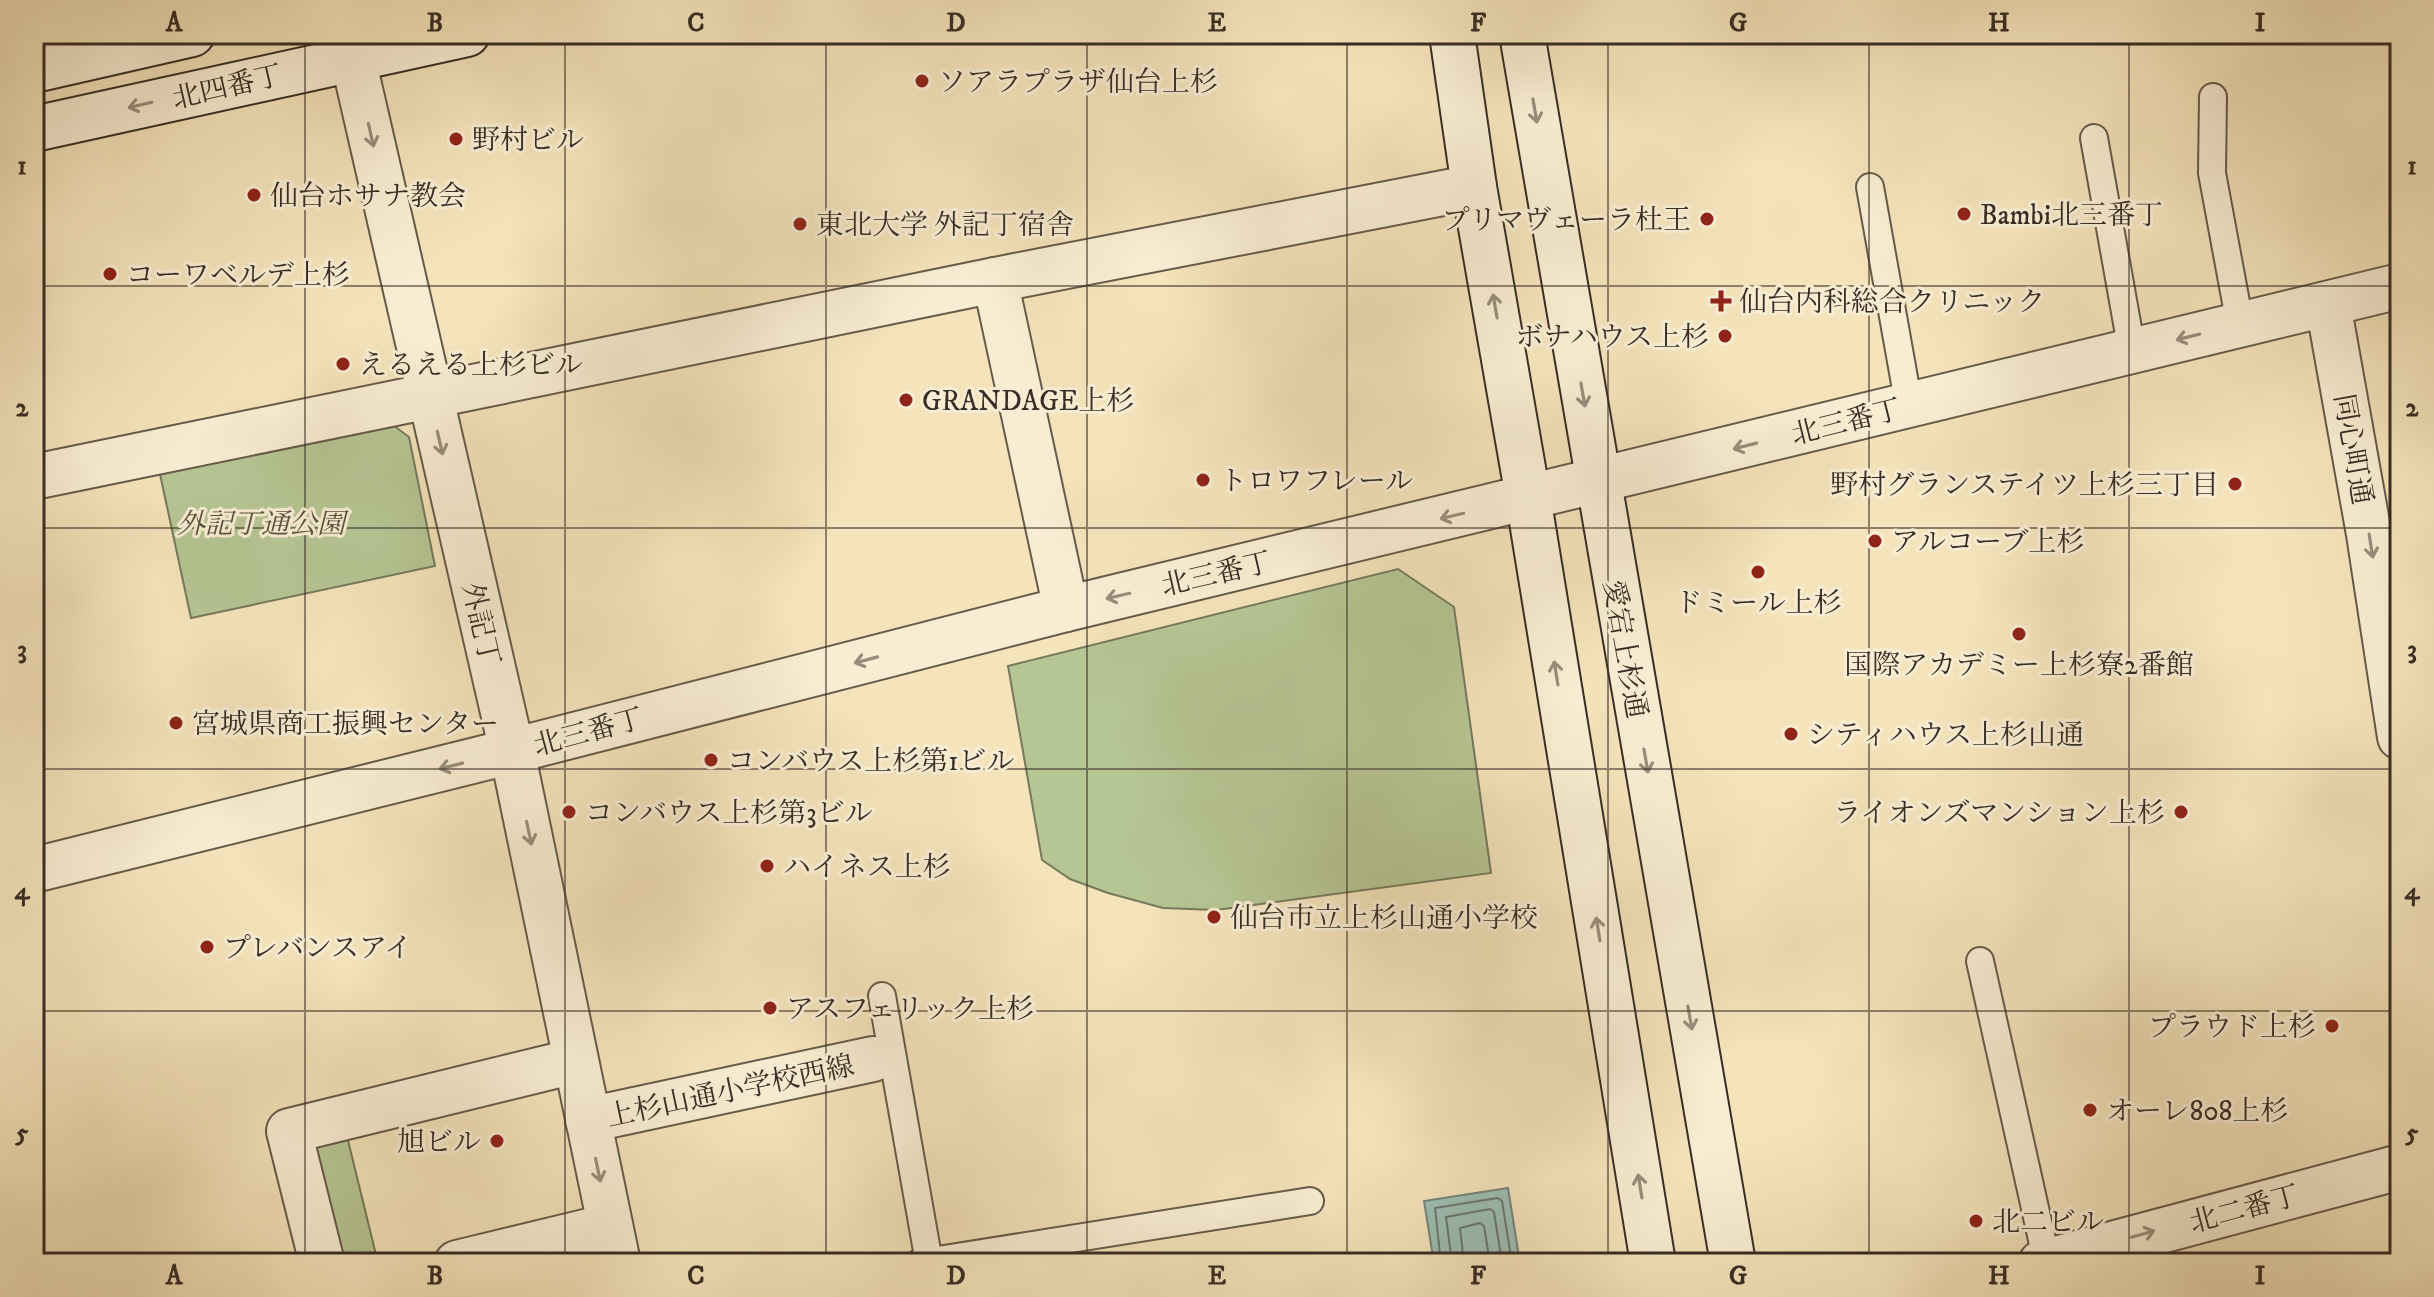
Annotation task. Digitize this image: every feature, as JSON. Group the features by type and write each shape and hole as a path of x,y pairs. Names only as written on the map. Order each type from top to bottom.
{"street":[{"name":"北四番丁","path":"34,70 89,45 192,34"},
{"name":"北四番丁","path":"34,129 351,46 467,34"},
{"path":"1452,34 1474,187 1653,1263"},
{"name":"愛宕上杉通","path":"1522,34 1733,1263"},
{"name":"外記丁","path":"351,46 428,395 512,751 614,1244"},
{"path":"34,477 995,280 1474,187"},
{"path":"995,280 1066,609"},
{"name":"北三番丁","path":"34,870 1066,609 2400,286"},
{"name":"同心町通","path":"2328,304 2369,534 2400,737"},
{"name":"上杉山通小学校西線","path":"588,1120 883,1057"},
{"path":"322,1263 272,1135 575,1061"},
{"name":"北二番丁","path":"2044,1262 2400,1167"},
{"path":"457,1263 614,1244"}],"lane":[{"path":"2213,97 2212,173 2240,324"},
{"path":"2094,138 2132,351"},
{"path":"1870,187 1909,406"},
{"path":"1980,961 2044,1262"},
{"path":"882,996 883,1057 924,1262 1310,1201"}],"green space":[{"name":"外記丁通公園","path":"382,417 409,437 435,566 191,618 158,465"},
{"path":"1398,569 1454,607 1491,873 1216,910 1163,908 1108,893 1070,879 1042,860 1008,666"},
{"path":"344,1124 378,1263 347,1263 342,1260 309,1133"}],"water":[{"path":"1508,1188 1520,1263 1434,1263 1424,1201"}],"place":[{"name":"ソアラプラザ仙台上杉","path":"922,81"},
{"name":"野村ビル","path":"456,139"},
{"name":"仙台ホサナ教会","path":"254,195"},
{"name":"Bambi北三番丁","path":"1964,214"},
{"name":"プリマヴェーラ杜王","path":"1707,219"},
{"name":"東北大学 外記丁宿舎","path":"800,224"},
{"name":"コーワベルデ上杉","path":"110,274"},
{"name":"仙台内科総合クリニック","path":"1721,301"},
{"name":"ボナハウス上杉","path":"1725,336"},
{"name":"えるえる上杉ビル","path":"343,364"},
{"name":"GRANDAGE上杉","path":"906,400"},
{"name":"トロワフレール","path":"1203,480"},
{"name":"野村グランステイツ上杉三丁目","path":"2235,484"},
{"name":"アルコーブ上杉","path":"1875,541"},
{"name":"ドミール上杉","path":"1758,572"},
{"name":"国際アカデミー上杉寮2番館","path":"2019,634"},
{"name":"宮城県商工振興センター","path":"176,723"},
{"name":"シティハウス上杉山通","path":"1791,734"},
{"name":"コンバウス上杉第1ビル","path":"711,760"},
{"name":"コンバウス上杉第3ビル","path":"569,812"},
{"name":"ライオンズマンション上杉","path":"2181,812"},
{"name":"ハイネス上杉","path":"767,866"},
{"name":"仙台市立上杉山通小学校","path":"1214,917"},
{"name":"プレバンスアイ","path":"207,947"},
{"name":"アスフェリック上杉","path":"770,1008"},
{"name":"プラウド上杉","path":"2332,1026"},
{"name":"オーレ808上杉","path":"2090,1110"},
{"name":"旭ビル","path":"497,1141"},
{"name":"北二ビル","path":"1976,1221"}]}
